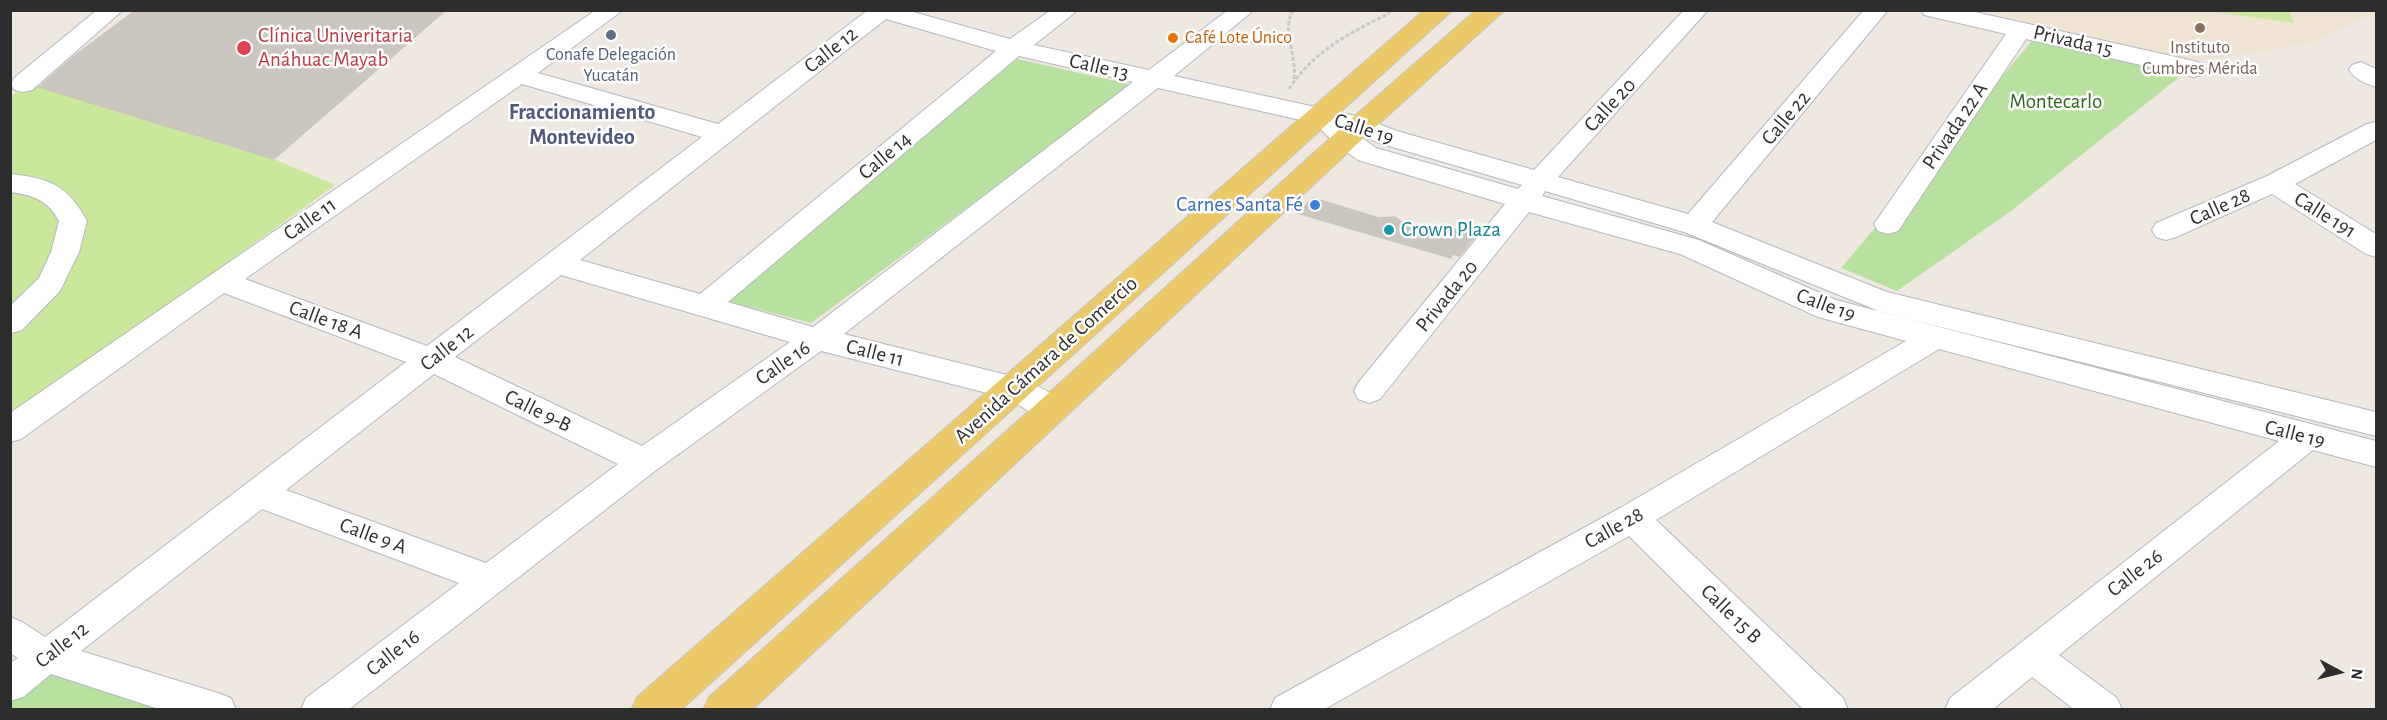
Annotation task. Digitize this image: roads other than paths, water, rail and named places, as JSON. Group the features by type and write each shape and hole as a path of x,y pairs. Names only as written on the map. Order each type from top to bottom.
{"main road":[{"name":"Avenida Cámara de Comercio","path":"651,710 1440,10"},
{"name":"Avenida Cámara de Comercio","path":"723,710 1354,132 1492,10"}],"street":[{"path":"22,84 112,10"},
{"name":"Calle 11","path":"10,430 612,10"},
{"name":"Calle 14","path":"706,305 1014,48 1067,10"},
{"name":"Calle 16","path":"323,709 644,462 817,339 1243,10"},
{"name":"Calle 20","path":"1532,191 1697,10"},
{"name":"Calle 22","path":"1694,225 1877,10"},
{"name":"Privada 15","path":"1932,10 2194,69"},
{"name":"Calle 13","path":"882,11 1014,48 1319,115"},
{"name":"Calle 12","path":"10,685 882,11"},
{"name":"Privada 22 A","path":"1888,224 2021,29"},
{"path":"518,75 723,134"},
{"name":"Calle 19","path":"1319,115 1354,132 1367,154 1694,225 1881,301 2376,424"},
{"name":"Calle 28","path":"2166,231 2274,183 2376,130"},
{"path":"10,183 48,190 64,202 73,221 65,252 50,284 12,322"},
{"name":"Calle 191","path":"2274,183 2376,247"},
{"name":"Calle 19","path":"1532,191 1689,247 1828,309 2376,454"},
{"name":"Privada 20","path":"1369,391 1532,191"},
{"name":"Calle 11","path":"556,263 817,339 1016,388 1053,410"},
{"name":"Calle 18 A","path":"221,281 432,359"},
{"name":"Calle 28","path":"1288,710 1632,518 1934,338"},
{"name":"Calle 9-B","path":"432,359 644,462"},
{"name":"Calle 26","path":"1963,710 2307,437"},
{"name":"Calle 9 A","path":"258,494 489,579"},
{"name":"Calle 15 B","path":"1632,518 1830,710"},
{"path":"10,633 47,657 218,710"},
{"path":"2031,655 2104,710"}],"place":[{"name":"Instituto Cumbres Mérida","path":"2200,28"},
{"name":"Conafe Delegación Yucatán","path":"611,35"},
{"name":"Café Lote Único","path":"1173,38"},
{"name":"Clínica Univeritaria Anáhuac Mayab","path":"244,48"},
{"name":"Carnes Santa Fé","path":"1315,205"},
{"name":"Crown Plaza","path":"1389,230"}],"district":[{"name":"Fraccionamiento Montevideo","path":"582,124"}],"park label":[{"name":"Montecarlo","path":"2056,102"}]}
